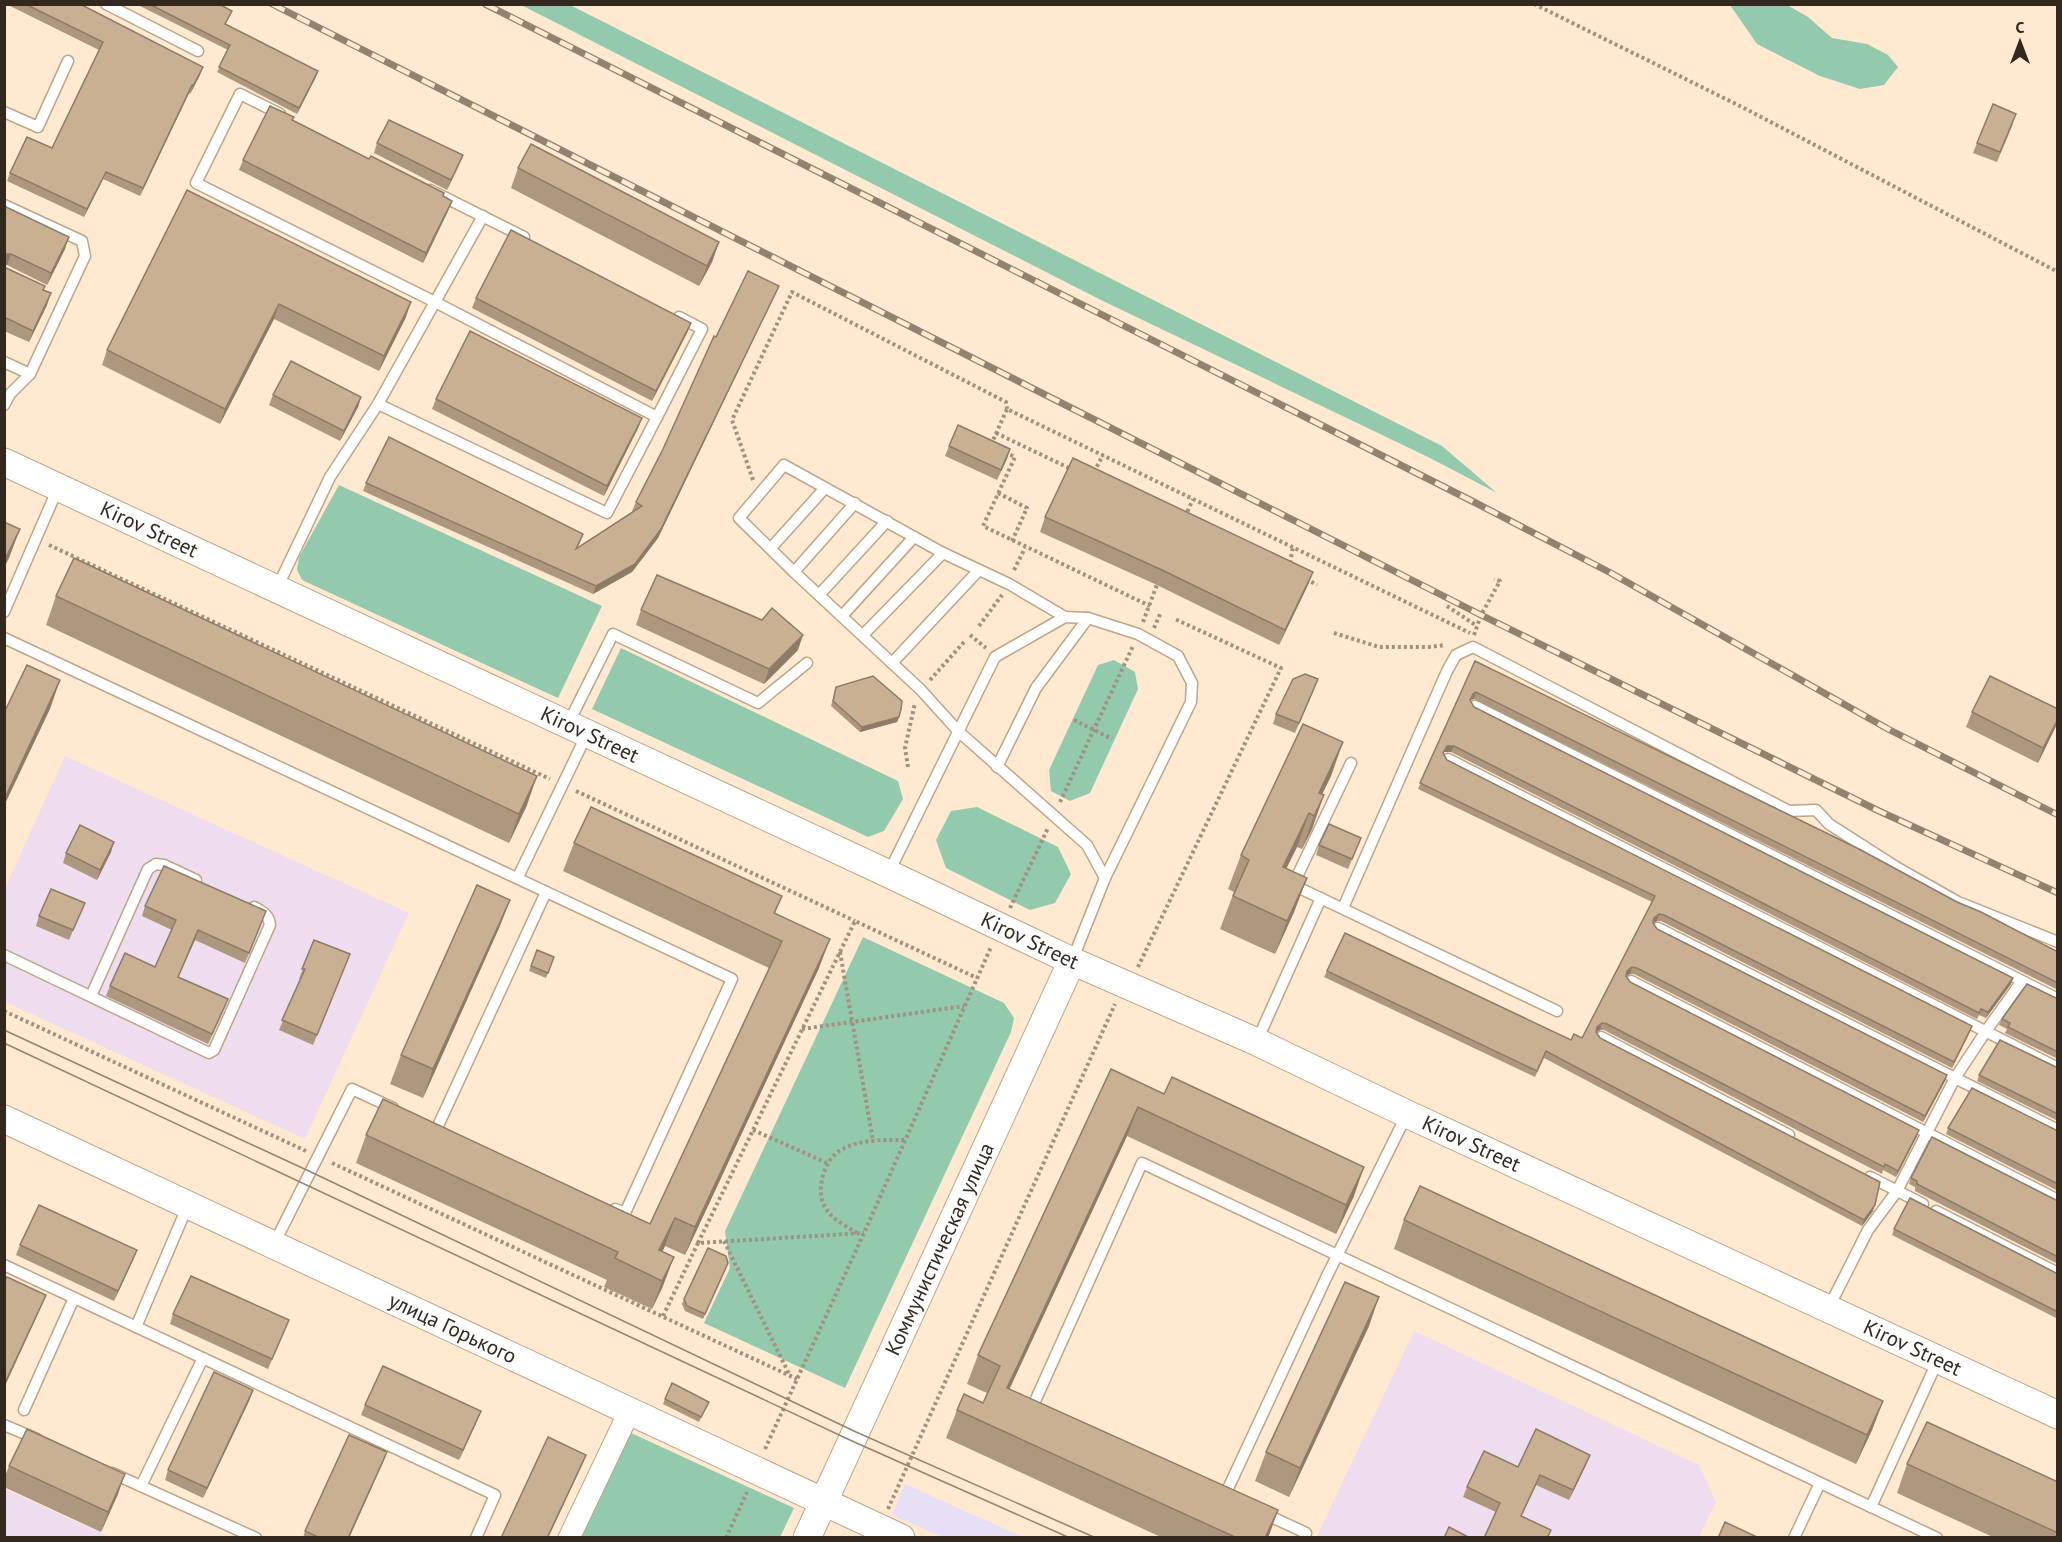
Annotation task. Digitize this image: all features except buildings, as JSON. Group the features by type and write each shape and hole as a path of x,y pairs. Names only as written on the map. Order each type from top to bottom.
{"street":[{"name":"Kirov Street","path":"4,462 889,874 1000,928 1257,1042 2058,1415"},
{"name":"Коммунистическая улица","path":"807,1538 1072,961"},
{"name":"улица Горького","path":"4,1119 890,1532"},
{"path":"569,1538 630,1410"}],"lane":[{"path":"106,4 198,51"},
{"path":"4,112 38,127 68,61"},
{"path":"292,121 240,94 196,183 435,302 657,417"},
{"path":"420,184 535,243"},
{"path":"4,205 82,242 85,256 59,299 30,374 10,394 4,405"},
{"path":"277,589 330,477 378,404 483,216"},
{"path":"378,404 607,513 702,329 671,313"},
{"path":"4,362 30,374"},
{"path":"1072,961 1105,878 1191,702 1192,683 1178,656 1138,634 1088,618 1065,617 1010,584 943,553 784,465 739,518 921,690 958,731 1087,845 1105,878"},
{"path":"4,612 59,487"},
{"path":"771,548 825,488"},
{"path":"794,572 855,503"},
{"path":"819,595 887,521"},
{"path":"842,616 914,537"},
{"path":"862,635 943,553"},
{"path":"892,663 979,570"},
{"path":"889,874 995,657 1065,617"},
{"path":"997,767 1036,688 1088,618"},
{"path":"518,877 563,785 578,729 613,634 758,703 807,663"},
{"path":"4,638 732,979 625,1213 604,1204"},
{"path":"1343,908 1447,671 1456,654 1474,644 1789,811 1816,810 1829,824 1896,867 1958,902 2058,942"},
{"path":"1475,706 2058,999"},
{"path":"1448,759 2058,1068"},
{"path":"1351,763 1293,885 1557,1011"},
{"path":"91,996 148,869 156,864 164,865 203,884"},
{"path":"437,1128 546,892"},
{"path":"1257,1042 1321,898"},
{"path":"4,956 209,1053 214,1050 270,925 269,918 262,911 243,902"},
{"path":"1658,928 2058,1130"},
{"path":"1630,981 2058,1200"},
{"path":"1828,1309 1868,1230 1897,1191 1955,1078 2022,981"},
{"path":"1601,1037 1802,1142"},
{"path":"274,1245 352,1089 405,1113"},
{"path":"1214,1490 1230,1497 1327,1276 1407,1113"},
{"path":"1043,1413 1032,1408 1142,1163 1937,1538"},
{"path":"1855,1169 2058,1273"},
{"path":"136,1327 188,1204"},
{"path":"4,1265 495,1495 476,1538"},
{"path":"24,1410 74,1298"},
{"path":"141,1486 203,1358"},
{"path":"1871,1507 1938,1359"},
{"path":"4,1425 44,1442"},
{"path":"98,1467 256,1538"},
{"path":"1794,1538 1820,1483"},
{"path":"1255,1509 1306,1533 1304,1538"}],"path":[{"path":"1534,4 1740,106 2058,272"},
{"path":"758,495 732,420 792,292 1006,402 1007,409 990,444 1015,458 983,526 1150,606"},
{"path":"1007,409 1474,635"},
{"path":"996,433 1081,473"},
{"path":"1092,478 1103,455"},
{"path":"998,493 1027,508 1012,541"},
{"path":"1184,521 1193,499"},
{"path":"36,539 977,978"},
{"path":"1288,570 1293,547"},
{"path":"726,1538 964,1006 1138,634 1161,575"},
{"path":"1298,575 1317,585"},
{"path":"1334,633 1379,647 1474,644 1474,635 1481,615 1500,581 1494,579"},
{"path":"1447,606 1477,626"},
{"path":"890,1532 916,1449 1108,1018 1142,961 1281,668 1174,619"},
{"path":"1074,720 1112,739"},
{"path":"663,1316 855,921"},
{"path":"840,952 873,1141"},
{"path":"802,1029 964,1006"},
{"path":"4,1011 797,1378"},
{"path":"753,1130 827,1163"},
{"path":"858,1233 838,1221 824,1207 820,1182 827,1163 839,1150 858,1143 905,1140"},
{"path":"698,1243 864,1233"},
{"path":"723,1241 789,1375"}],"shaded area":[{"path":"65,756 409,913 305,1139 5,1002 5,888"},
{"path":"1414,1331 1699,1465 1716,1502 1699,1537 1316,1538"},
{"path":"905,1484 1023,1537 942,1537 892,1515"},
{"path":"5,1489 110,1537 5,1537"}],"green space":[{"path":"521,5 570,5 1442,446 1497,493 1428,457 1103,301"},
{"path":"1730,5 1787,5 1808,17 1832,38 1867,44 1888,55 1898,67 1884,85 1860,89 1820,76 1757,44"},
{"path":"339,485 602,606 558,698 302,580 297,570 299,557"},
{"path":"621,648 898,781 903,799 884,831 868,837 592,709"},
{"path":"1114,660 1135,672 1138,689 1090,793 1070,801 1051,791 1049,770 1098,665"},
{"path":"977,807 1058,847 1071,874 1055,903 1030,910 946,868 936,840 951,811"},
{"path":"863,937 1004,1003 1014,1018 1011,1032 845,1388 704,1323 730,1268 725,1231"},
{"path":"629,1432 794,1508 780,1537 580,1538"}],"tram line":[{"path":"4,1030 311,1172 856,1432 1096,1538"},
{"path":"4,1043 852,1441 1070,1538"}],"railway":[{"path":"272,4 1481,615 1879,811 2058,893"},
{"path":"485,4 1470,500 1609,572 1888,729 2058,815"}]}
